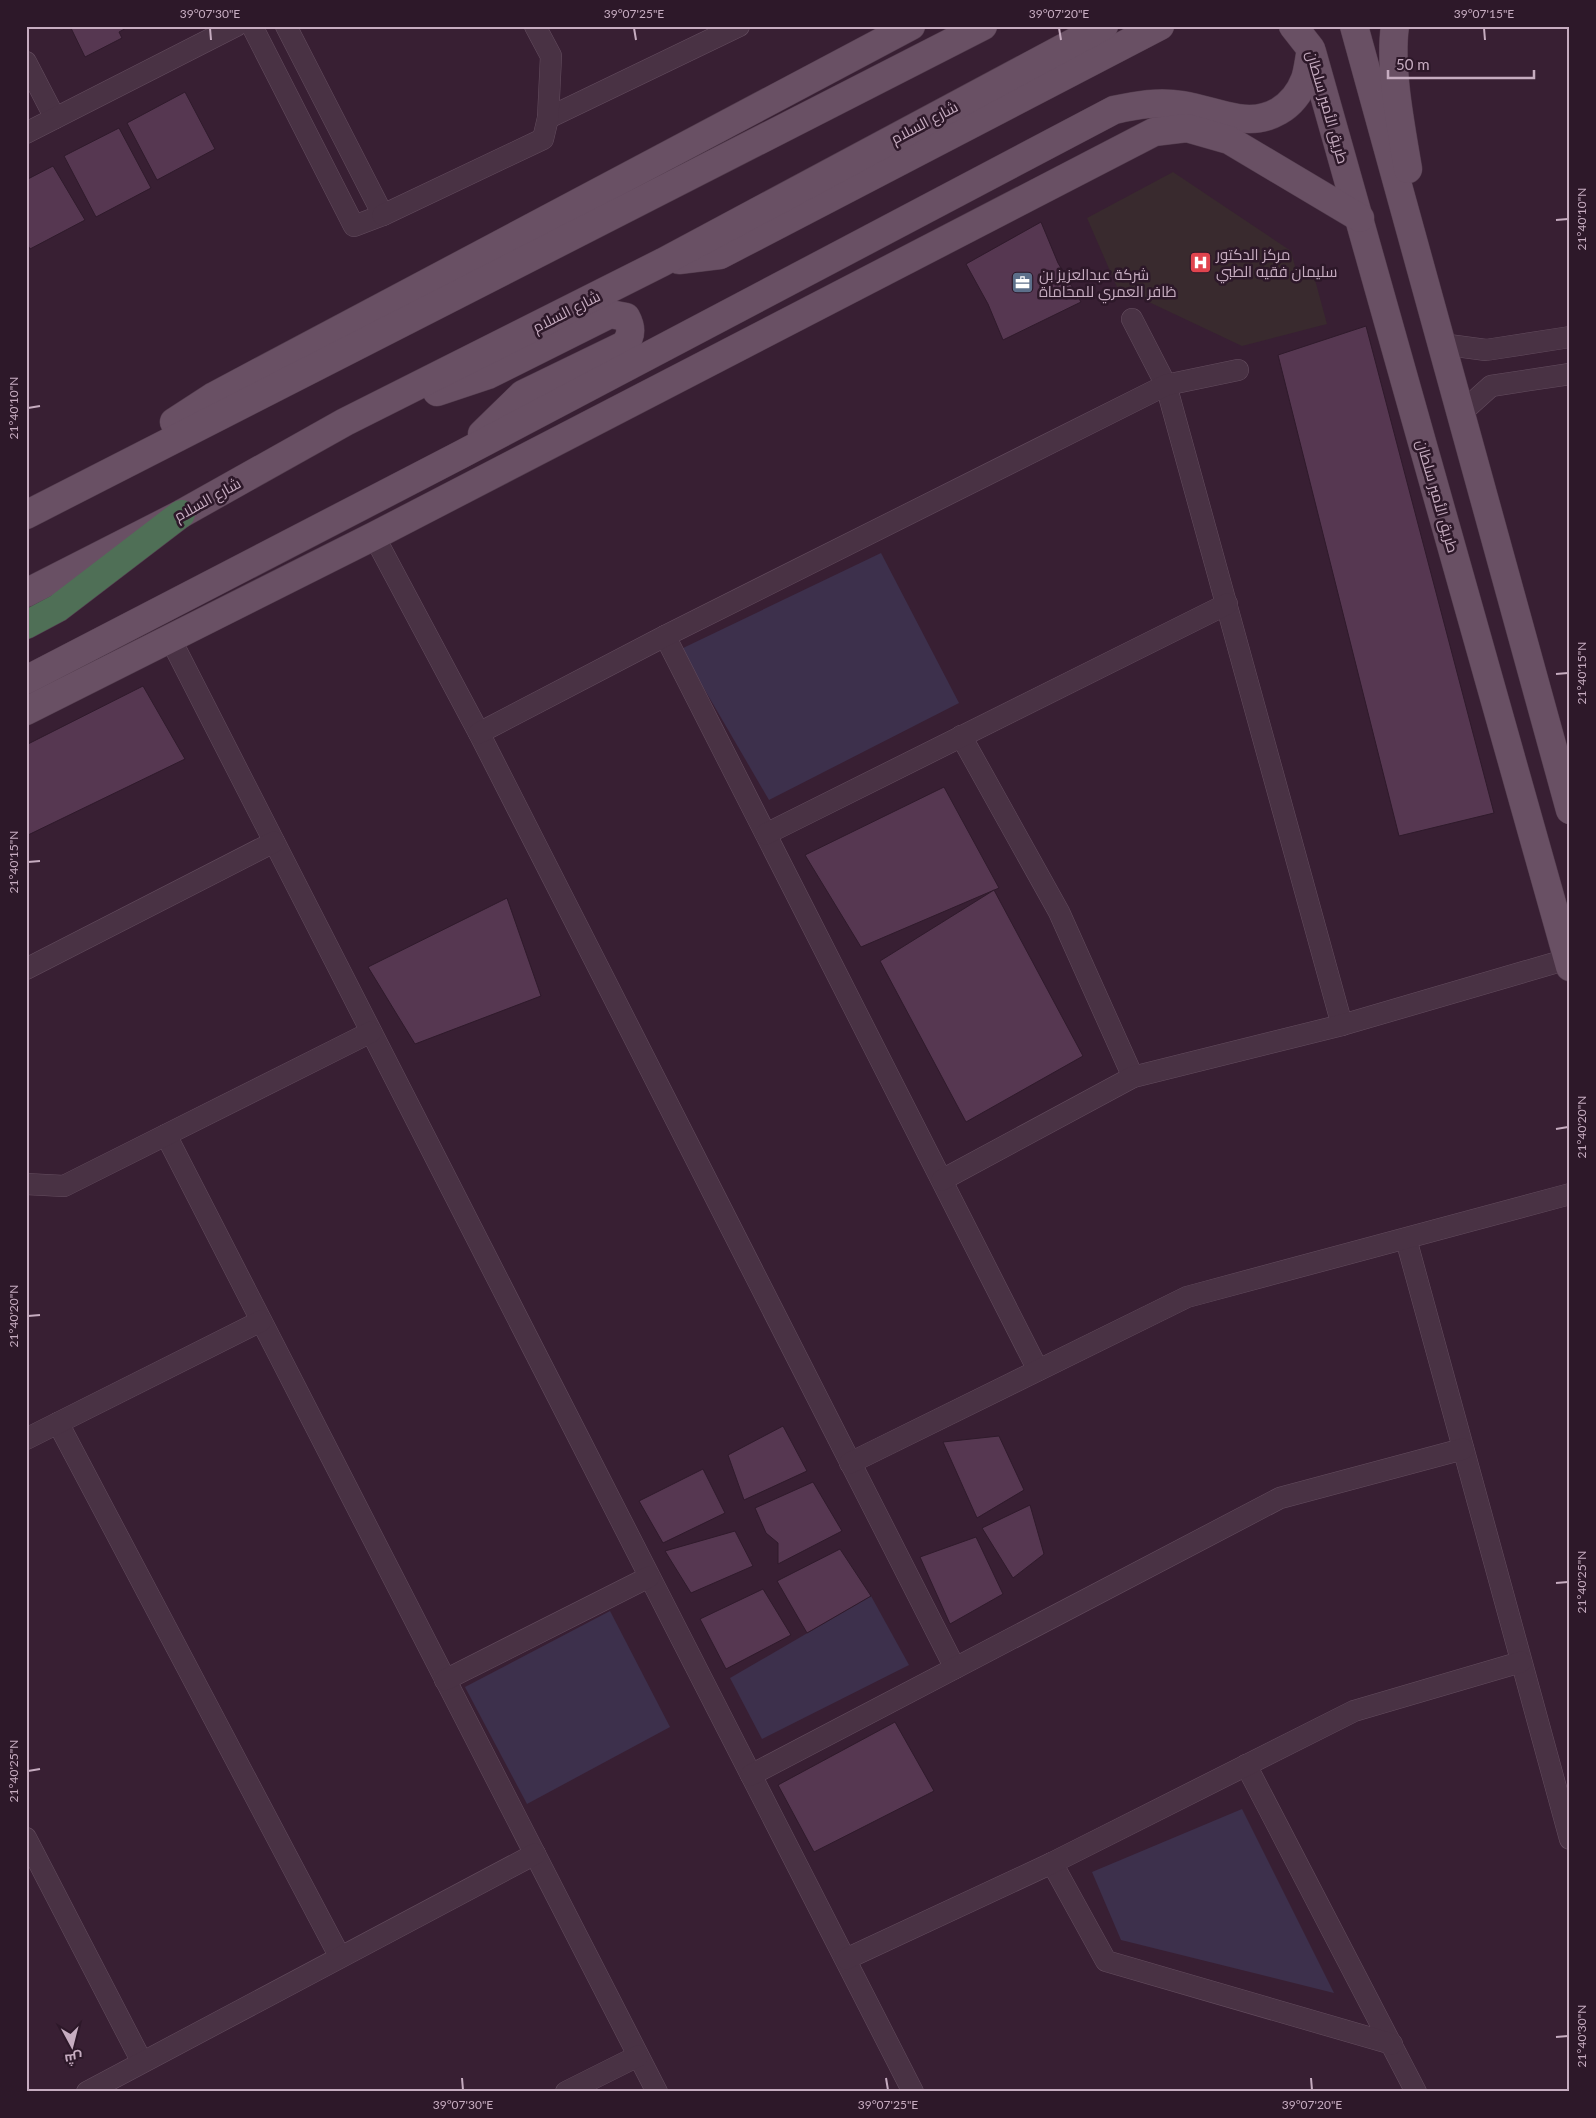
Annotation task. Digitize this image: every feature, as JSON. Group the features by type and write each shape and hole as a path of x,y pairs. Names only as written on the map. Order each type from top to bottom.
{"highway":[{"path":"26,626 58,608 181,514"}],"main road":[{"path":"33,512 214,396 911,26"},
{"path":"33,512 983,26"},
{"name":"شارع السلام","path":"26,593 181,514 345,422 663,262 1104,26"},
{"path":"663,262 720,255 1160,26"},
{"path":"26,680 460,455 1114,110 1149,103 1182,104 1238,118 1262,119 1284,109 1296,96 1305,79 1308,38 1293,26"},
{"path":"1354,26 1570,810"},
{"path":"1395,26 1393,39 1398,104 1427,294"},
{"name":"طريق الأمير سلطان","path":"1308,38 1569,963"},
{"path":"26,711 171,640 374,536 1154,132 1188,128 1229,140 1360,218"},
{"path":"345,422 488,375 610,314 626,317 630,325 630,338 624,345 523,394 460,455"}],"street":[{"path":"26,133 236,26"},
{"path":"252,26 354,226 383,216 543,139 548,118 551,56 535,26"},
{"path":"286,26 383,216"},
{"path":"548,118 739,26"},
{"path":"26,62 55,118"},
{"path":"1132,319 1166,385 1342,1025"},
{"path":"1441,344 1486,350 1570,337"},
{"path":"479,733 665,636 1166,385 1238,370"},
{"path":"1460,414 1491,386 1570,374"},
{"path":"374,536 479,733 955,1668"},
{"path":"766,834 1227,604"},
{"path":"665,636 1038,1370"},
{"path":"171,640 913,2092"},
{"path":"961,736 1059,912 1133,1077"},
{"path":"26,968 274,842"},
{"path":"942,1180 1133,1077 1342,1025 1569,963"},
{"path":"26,1184 64,1186 371,1032"},
{"path":"166,1135 657,2092"},
{"path":"850,1463 1187,1297 1570,1194"},
{"path":"1406,1239 1570,1839"},
{"path":"26,1439 261,1321"},
{"path":"58,1423 340,1957"},
{"path":"751,1775 1280,1498 1463,1448"},
{"path":"445,1680 649,1577"},
{"path":"846,1959 1052,1864 1354,1710 1521,1662"},
{"path":"1246,1765 1416,2092"},
{"path":"26,1838 142,2062"},
{"path":"87,2092 535,1854"},
{"path":"1052,1864 1106,1961 1392,2044"},
{"path":"566,2092 638,2056"}],"shaded area":[{"name":"مركز الدكتور سليمان فقيه الطبي","path":"1173,172 1291,251 1298,278 1314,276 1327,324 1242,346 1117,287 1087,218"},
{"path":"881,553 959,703 769,800 681,649"},
{"path":"871,1596 909,1665 762,1739 730,1678"},
{"path":"610,1611 670,1727 527,1804 465,1687"},
{"path":"1242,1809 1334,1993 1121,1940 1092,1872"}],"building":[{"path":"70,26 130,26 119,32 122,38 85,57"},
{"path":"185,92 215,149 157,180 127,123"},
{"path":"119,128 151,188 96,217 64,156"},
{"path":"53,166 85,220 30,249 26,242 26,180"},
{"name":"شركة عبدالعزيز بن ظافر العمري للمحاماة","path":"1041,222 1058,263 1081,302 1003,340 988,304 966,264"},
{"path":"1366,326 1494,813 1399,836 1278,355"},
{"path":"143,686 185,759 26,836 26,745"},
{"path":"944,787 999,888 861,947 805,855"},
{"path":"994,890 1083,1056 966,1122 880,961"},
{"path":"507,898 541,996 415,1044 368,967"},
{"path":"783,1426 807,1471 744,1500 728,1455"},
{"path":"999,1436 1024,1490 977,1518 943,1442"},
{"path":"703,1469 725,1513 663,1543 639,1501"},
{"path":"813,1482 842,1531 778,1564 778,1543 766,1533 755,1508"},
{"path":"1030,1505 1044,1554 1013,1578 982,1528"},
{"path":"735,1531 753,1566 691,1593 665,1551"},
{"path":"976,1537 1003,1594 950,1624 920,1557"},
{"path":"840,1549 871,1596 807,1633 777,1581"},
{"path":"763,1589 791,1635 726,1669 700,1619"},
{"path":"895,1722 934,1791 814,1852 778,1785"}],"place":[{"name":"مركز الدكتور سليمان فقيه الطبي","path":"1200,263"},
{"name":"شركة عبدالعزيز بن ظافر العمري للمحاماة","path":"1023,283"}]}
